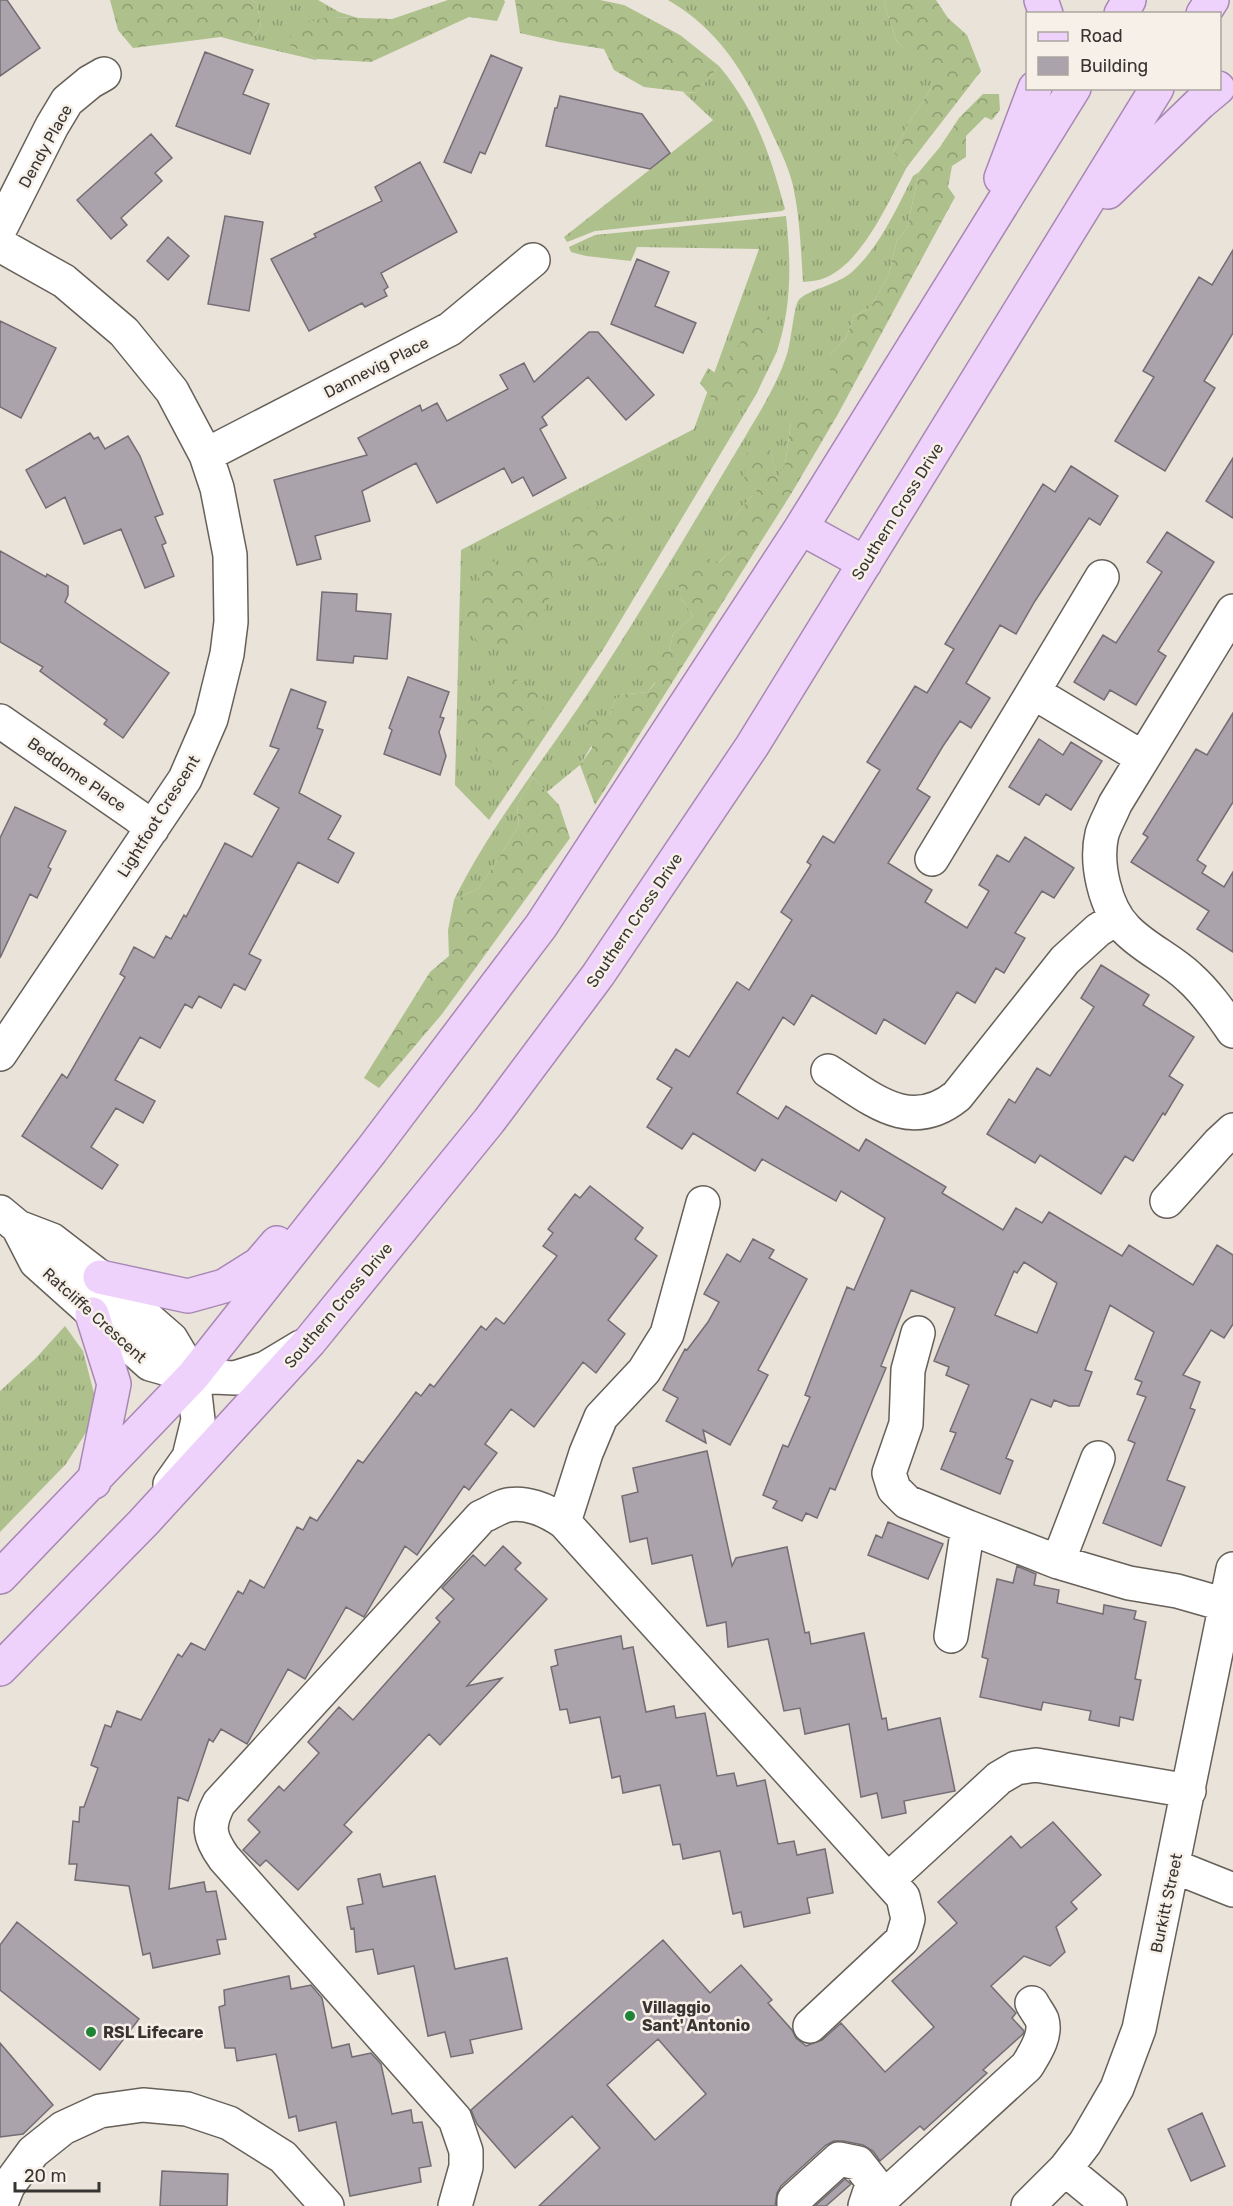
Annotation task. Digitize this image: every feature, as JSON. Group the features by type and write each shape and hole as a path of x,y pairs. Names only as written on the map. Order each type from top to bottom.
{"main road":[{"path":"1221,86 1233,77"},
{"path":"975,247 1034,90"},
{"path":"0,1577 94,1482 193,1376 370,1151 541,926 801,528 1073,90"},
{"name":"Southern Cross Drive","path":"0,1669 143,1523 310,1341 489,1121 598,975 752,746 1156,90"},
{"path":"1073,226 1200,103 1216,90"},
{"path":"801,528 865,563"},
{"path":"100,1277 188,1296 224,1286 259,1264 320,1195 370,1151"},
{"path":"92,1314 114,1384 94,1482"}],"street":[{"name":"Dendy Place","path":"0,229 67,101 104,74"},
{"name":"Lightfoot Crescent","path":"0,245 64,281 124,332 172,391 206,455 217,488 230,555 231,622 227,654 211,718 185,779 0,1054"},
{"name":"Dannevig Place","path":"206,455 450,329 533,260"},
{"path":"932,858 1102,577"},
{"path":"1233,611 1115,804 1102,835 1100,868 1109,902 1127,931 1189,977 1233,1031"},
{"path":"1033,692 1143,758"},
{"name":"Beddome Place","path":"0,721 137,816 152,829"},
{"path":"828,1071 891,1109 918,1114 944,1106 957,1096 1065,960 1098,930 1117,918"},
{"path":"1167,1201 1233,1130"},
{"path":"564,1522 586,1453 602,1417 644,1371 667,1334 703,1203"},
{"name":"Ratcliffe Crescent","path":"9,1219 36,1262 150,1364 193,1376 235,1378 266,1368 310,1341"},
{"name":"Ratcliffe Crescent","path":"9,1219 52,1240 100,1277 171,1339 193,1376 198,1420 189,1457 143,1523"},
{"path":"918,1333 908,1370 906,1424 889,1473 894,1489 907,1502 1058,1562 1129,1583 1177,1591 1226,1605"},
{"path":"1058,1562 1098,1458"},
{"path":"455,2206 466,2167 466,2151 455,2120 224,1858 214,1845 210,1830 212,1816 219,1803 481,1517 504,1506 522,1505 549,1512 564,1522 903,1897 908,1919 902,1940 810,2026"},
{"path":"951,1636 968,1527"},
{"name":"Burkitt Street","path":"1028,2206 1065,2169 1085,2143 1117,2088 1139,2029 1233,1569"},
{"path":"888,1880 999,1778 1016,1768 1036,1765 1188,1791"},
{"path":"1173,1866 1233,1890"},
{"path":"874,2206 1027,2066 1039,2047 1043,2022 1032,2003"},
{"path":"0,2206 8,2187 33,2152 63,2128 100,2112 143,2105 187,2109 229,2123 283,2157 327,2206"},
{"path":"794,2206 794,2200 839,2159 858,2163 873,2182 865,2206"},
{"path":"1065,2169 1110,2206"}],"green space":[{"path":"110,0 251,0 257,3 261,27 247,44 221,37 133,48 118,30"},
{"path":"251,0 318,0 339,12 358,18 330,17 289,45 316,60 247,44 261,27 257,3"},
{"path":"448,0 504,0 505,2 497,21 469,17 371,62 317,59 289,45 294,25 330,17 392,19"},
{"path":"515,0 600,0 624,5 680,35 719,66 695,93 644,87 614,70 604,49 520,33"},
{"path":"668,0 885,0 897,42 932,69 932,87 893,152 907,167 872,231 849,261 836,272 822,279 803,282 799,225 793,184 764,114 732,58 719,42 687,13"},
{"path":"885,0 936,0 948,18 967,35 981,71 907,167 893,152 932,87 932,70 897,42"},
{"path":"719,66 743,99 752,116 774,170 785,209 595,231 567,242 564,237 713,120 683,92 695,93"},
{"path":"983,94 999,94 1000,110 992,120 985,117 966,136 966,157 952,166 948,187 955,197 838,414 791,494 595,805 580,765 592,748 586,721 610,715 617,695 648,692 655,683 642,661 652,648 669,651 673,634 693,616 680,597 678,580 697,556 719,562 733,549 733,518 757,490 744,479 747,452 770,449 777,478 785,464 791,422 801,401 830,388 830,355 846,338 854,316 870,308 889,274 897,240 907,229 919,172 940,147 959,118"},
{"path":"919,172 907,229 897,240 889,274 870,308 854,316 846,338 830,355 830,388 791,422 785,464 777,479 770,449 757,490 733,518 733,549 680,597 693,616 673,634 669,651 655,682 648,692 617,695 610,715 580,765 547,792 533,777 517,805 519,826 479,888 454,900 502,818 630,628 759,413 778,378 787,354 798,301 847,276 863,261 887,226 913,176"},
{"path":"786,216 789,250 788,301 777,351 757,393 604,648 489,820 455,785 461,550 694,429 759,249 637,247 631,261 586,256 571,252 569,247 595,235"},
{"path":"760,309 772,320 765,356 738,411 714,401 700,383 708,368 724,379 726,361 741,342 752,315"},
{"path":"610,507 624,513 610,531 623,547 614,560 596,564 575,554 565,517 569,509"},
{"path":"518,549 553,565 550,595 535,636 507,651 481,647 464,623 464,610 478,597 480,584 478,569 489,557 498,566 508,568 509,558"},
{"path":"504,671 548,702 533,722 532,733 517,742 521,758 507,772 477,753 466,717"},
{"path":"533,777 559,805 570,838 442,1014 379,1088 364,1078 430,972 449,956 448,930 454,900 479,888 519,826 517,805"},
{"path":"65,1326 83,1351 96,1401 92,1423 66,1464 0,1532 0,1391 36,1358"}],"building":[{"path":"0,0 7,0 40,48 0,76"},
{"path":"205,52 253,70 243,94 269,104 250,154 176,126"},
{"path":"491,55 522,68 485,154 480,152 471,173 444,162"},
{"path":"560,96 642,114 670,153 650,169 546,146"},
{"path":"151,134 172,158 155,173 162,181 121,218 127,225 111,239 77,200"},
{"path":"420,162 457,232 381,273 388,287 384,290 387,296 365,307 362,303 309,331 271,259 316,237 314,234 382,201 375,187"},
{"path":"225,216 263,222 249,311 208,304"},
{"path":"168,237 189,256 168,280 147,261"},
{"path":"1233,250 1233,333 1204,381 1215,388 1165,471 1115,441 1154,377 1143,371 1199,277 1212,285"},
{"path":"637,259 669,272 655,306 696,323 683,353 611,324"},
{"path":"0,321 56,348 21,418 0,407"},
{"path":"589,332 598,332 654,395 626,420 588,377 542,417 547,425 540,429 566,478 533,496 523,477 512,483 504,468 437,503 416,463 362,491 370,521 315,536 321,559 297,565 274,480 367,455 358,438 420,405 422,411 437,403 447,421 508,389 500,375 524,363 534,382"},
{"path":"90,433 94,439 98,437 105,449 128,436 140,456 163,514 155,517 166,543 162,545 174,576 145,588 121,529 84,544 65,497 46,508 26,470"},
{"path":"1233,458 1233,518 1206,501"},
{"path":"1071,466 1118,496 1100,525 1089,518 1016,634 1000,625 966,683 990,698 971,728 960,721 943,746 917,789 930,797 888,863 932,890 925,902 967,928 989,891 979,885 997,855 1009,862 1025,837 1074,868 1054,898 1042,891 1015,933 1025,938 1004,973 996,968 975,1003 957,992 925,1044 884,1019 876,1034 812,995 794,1025 783,1017 737,1093 778,1119 786,1106 859,1151 866,1139 946,1187 942,1193 1003,1230 1016,1208 1042,1223 1049,1212 1122,1256 1129,1245 1193,1285 1217,1245 1233,1255 1233,1324 1224,1338 1211,1330 1183,1375 1200,1382 1190,1408 1195,1410 1167,1480 1185,1487 1161,1546 1103,1523 1135,1443 1128,1440 1146,1397 1137,1394 1142,1382 1135,1379 1154,1332 1110,1305 1085,1370 1092,1372 1079,1406 1069,1406 1054,1400 1051,1407 1031,1399 1006,1458 1013,1461 1000,1494 941,1469 956,1433 950,1431 969,1385 946,1375 949,1367 934,1361 955,1308 911,1290 881,1366 886,1368 835,1490 830,1488 817,1518 806,1513 802,1521 773,1508 777,1501 763,1495 783,1445 788,1447 810,1397 805,1395 847,1287 854,1290 885,1218 841,1191 836,1201 762,1159 755,1171 693,1133 682,1149 647,1127 672,1088 657,1079 676,1049 689,1057 737,982 749,990 792,920 781,912 811,865 807,862 823,836 834,843 880,770 867,762 915,686 927,693 954,649 945,644 1043,484 1055,492","holes":["1024,1262 1057,1283 1037,1333 995,1315 1014,1271 1017,1273"]},
{"path":"1167,532 1214,562 1158,651 1166,656 1136,705 1110,690 1104,700 1074,682 1103,635 1116,643 1162,572 1147,562"},
{"path":"0,551 46,577 47,574 68,586 65,602 169,673 123,738 104,724 107,720 40,671 43,667 0,642"},
{"path":"322,592 357,594 356,611 391,614 387,659 354,656 353,663 317,660"},
{"path":"408,677 449,692 440,717 444,718 439,732 446,756 440,775 384,754 392,730 389,728"},
{"path":"291,689 326,702 317,728 323,730 299,793 341,816 328,839 354,853 338,883 298,862 249,954 261,960 245,990 234,984 221,1008 199,996 192,1008 185,1004 160,1048 140,1037 115,1080 155,1101 143,1123 116,1108 91,1147 118,1165 102,1189 22,1136 62,1074 67,1078 125,977 120,974 134,947 154,958 166,936 171,939 184,915 186,917 225,843 252,857 279,808 254,794 279,749 270,746"},
{"path":"1233,713 1233,802 1197,860 1206,866 1202,873 1224,887 1233,872 1233,952 1197,929 1209,911 1131,862 1148,837 1143,834 1196,749 1207,755"},
{"path":"1039,739 1063,755 1071,742 1102,761 1071,810 1046,794 1039,805 1009,787"},
{"path":"15,807 66,831 48,867 51,869 37,898 30,894 0,958 0,838"},
{"path":"1101,965 1149,995 1143,1005 1194,1037 1169,1076 1183,1085 1133,1161 1125,1156 1101,1194 1040,1155 1035,1163 987,1134 1009,1099 1015,1103 1037,1068 1050,1076 1094,1007 1081,998"},
{"path":"590,1186 643,1228 635,1239 657,1256 608,1320 625,1334 596,1373 583,1362 534,1427 511,1409 485,1444 497,1453 469,1490 464,1486 417,1555 405,1546 364,1617 346,1607 305,1679 288,1669 247,1744 221,1729 213,1742 209,1739 188,1801 178,1797 169,1889 204,1882 206,1892 216,1891 226,1939 217,1940 220,1954 153,1968 150,1953 143,1955 129,1886 75,1880 77,1864 69,1864 73,1821 79,1822 80,1807 84,1807 98,1768 91,1765 105,1725 111,1727 117,1711 141,1720 178,1654 182,1657 191,1643 205,1650 238,1591 243,1594 250,1580 264,1588 297,1527 303,1530 310,1517 317,1521 358,1460 363,1463 416,1392 421,1396 430,1384 434,1387 481,1326 486,1330 496,1318 504,1324 557,1256 543,1246 553,1233 548,1229 575,1194 580,1198"},
{"path":"753,1239 774,1250 769,1258 807,1279 758,1370 768,1375 730,1445 703,1430 706,1443 666,1421 678,1398 663,1390 685,1349 687,1350 708,1322 719,1302 704,1294 727,1254 740,1262"},
{"path":"707,1451 732,1566 736,1558 787,1547 805,1633 809,1632 811,1644 864,1633 882,1719 886,1718 888,1730 940,1718 955,1791 904,1801 906,1813 882,1818 877,1793 861,1797 849,1724 805,1734 800,1708 784,1711 768,1639 728,1647 726,1622 707,1626 692,1555 652,1564 647,1538 630,1542 622,1496 638,1492 633,1468"},
{"path":"888,1522 943,1544 928,1579 868,1555 876,1535 882,1538"},
{"path":"503,1546 521,1563 515,1569 547,1599 467,1686 502,1678 440,1745 429,1734 344,1825 352,1832 298,1890 266,1860 260,1866 243,1850 260,1832 248,1820 279,1786 284,1791 319,1753 308,1742 339,1707 353,1720 440,1622 436,1618 454,1599 442,1588 473,1555 485,1566"},
{"path":"1017,1566 1036,1574 1034,1585 1059,1590 1057,1603 1103,1614 1104,1605 1136,1611 1134,1619 1146,1622 1135,1679 1141,1680 1133,1720 1120,1717 1119,1726 1089,1720 1091,1711 1043,1702 1041,1710 980,1697 988,1659 982,1657 997,1579 1013,1583"},
{"path":"621,1636 623,1649 633,1647 646,1712 674,1706 676,1718 705,1713 717,1776 734,1773 737,1786 765,1780 778,1844 794,1841 797,1855 825,1849 833,1893 807,1898 810,1913 744,1927 741,1912 733,1914 720,1851 683,1859 680,1844 673,1845 660,1785 623,1793 620,1776 612,1778 600,1717 570,1723 567,1709 560,1710 551,1667 558,1665 555,1650"},
{"name":"Villaggio Sant' Antonio","path":"1053,1822 1101,1875 1071,1902 1077,1909 1056,1927 1065,1952 1050,1966 1024,1956 991,1986 1016,2013 1012,2018 1024,2031 1023,2034 983,2070 987,2073 924,2130 920,2126 880,2161 873,2151 863,2145 834,2141 826,2145 781,2186 777,2193 775,2206 539,2206 600,2148 572,2116 515,2168 477,2124 471,2110 663,1940 710,1993 741,1965 772,2000 768,2003 792,2030 796,2038 806,2046 822,2040 841,2023 885,2072 934,2027 892,1981 957,1923 938,1902 1011,1836 1021,1848","holes":["658,2039 706,2094 655,2140 607,2085"]},
{"path":"380,1874 383,1887 435,1876 455,1969 507,1958 522,2029 470,2040 473,2053 451,2057 445,2032 428,2036 414,1966 378,1974 373,1949 356,1952 354,1928 351,1929 347,1907 363,1904 358,1879"},
{"name":"RSL Lifecare","path":"17,1922 139,2019 100,2070 0,1990 0,1945"},
{"path":"289,1976 291,1989 311,1985 322,1998 332,2048 349,2044 352,2057 371,2053 381,2064 392,2114 411,2110 413,2123 422,2122 431,2166 419,2168 421,2182 350,2196 336,2122 299,2131 296,2116 289,2118 276,2054 237,2061 235,2048 225,2048 219,2007 225,2005 224,1990"},
{"path":"0,2043 53,2105 23,2134 0,2137"},
{"path":"1202,2113 1225,2166 1191,2181 1168,2129"},
{"path":"162,2171 228,2174 227,2206 160,2206"},
{"path":"845,2179 851,2184 826,2206 815,2206"}],"place":[{"name":"Villaggio Sant' Antonio","path":"630,2016"},
{"name":"RSL Lifecare","path":"91,2032"}]}
